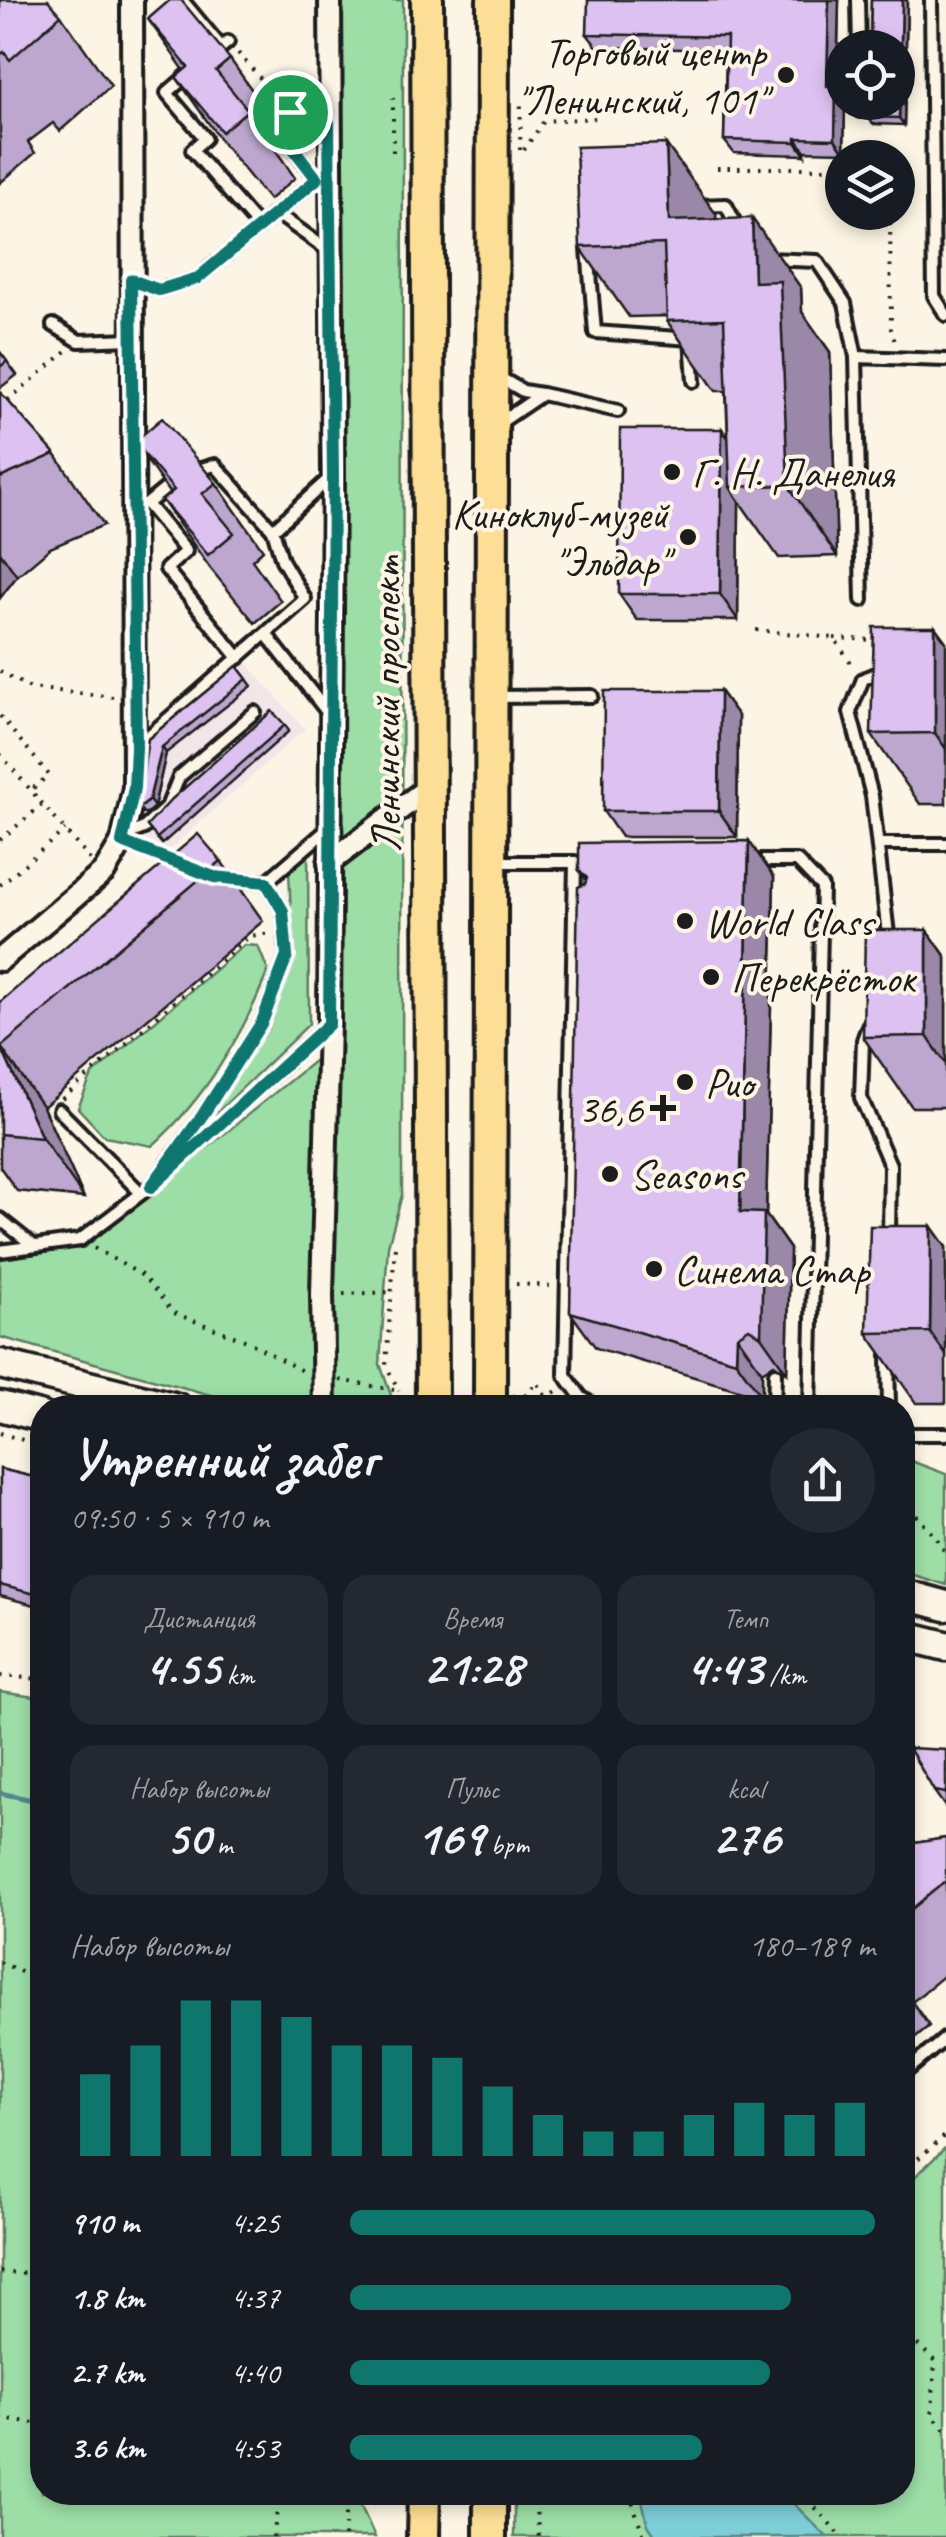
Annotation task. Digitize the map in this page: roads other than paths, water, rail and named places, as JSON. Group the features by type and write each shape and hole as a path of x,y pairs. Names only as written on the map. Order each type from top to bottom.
{"main road":[{"name":"Ленинский проспект","path":"427,0 432,1395"},
{"path":"493,0 493,862 499,1395"},
{"path":"0,1364 125,1395"},
{"path":"0,1406 30,1415"},
{"path":"915,1598 946,1606"},
{"path":"915,1638 946,1646"},
{"path":"423,2537 424,2505"},
{"path":"490,2505 490,2537"}],"street":[{"path":"0,960 102,873 123,839 134,788 139,445 131,280 132,0"},
{"path":"324,1395 333,476 330,0"},
{"path":"329,863 428,788"}],"lane":[{"path":"182,0 224,44 167,93 205,138 192,150 259,227"},
{"path":"858,0 859,30"},
{"path":"931,0 934,296 946,314"},
{"path":"131,280 159,290 198,278 317,179 290,144 290,112 329,123"},
{"path":"690,206 726,204 746,245"},
{"path":"276,213 329,251"},
{"path":"586,228 595,332 691,339 694,382"},
{"path":"752,259 817,261 846,303 856,357 862,600"},
{"path":"53,325 79,340 132,338"},
{"path":"856,357 946,360"},
{"path":"493,374 523,391 618,411"},
{"path":"494,428 542,394"},
{"path":"172,465 185,473"},
{"path":"136,748 239,658 304,599 282,560 274,530 215,465 185,473 147,504 186,551 166,569 239,658"},
{"path":"274,530 333,476"},
{"path":"266,634 331,717"},
{"path":"891,962 872,796 850,712 863,679 894,665"},
{"path":"494,697 592,696"},
{"path":"123,839 144,828 167,807 180,777 256,712"},
{"path":"214,877 266,882 330,828"},
{"path":"878,844 946,844"},
{"path":"742,861 797,861 822,887 810,1395"},
{"path":"493,862 593,862"},
{"path":"574,862 565,1374 580,1395"},
{"path":"146,1190 204,1113 262,1022 287,956 283,911 266,882"},
{"path":"574,914 589,915"},
{"path":"874,1009 863,1040 861,1098 890,1165 889,1245"},
{"path":"0,1250 80,1240 146,1190 329,1024"},
{"path":"59,1110 146,1190"},
{"path":"0,1220 34,1246"},
{"path":"888,1344 889,1395"},
{"path":"774,1395 775,1373"},
{"path":"915,1434 946,1434"},
{"path":"915,2064 946,2038"}],"water":[{"path":"643,2505 795,2505 827,2537 656,2537"}],"waterway":[{"path":"0,1793 30,1799"}],"place":[{"name":"Торговый центр \"Ленинский, 101\"","path":"786,75"},
{"name":"Г. Н. Данелия","path":"672,472"},
{"name":"Киноклуб-музей \"Эльдар\"","path":"688,537"},
{"name":"World Class","path":"685,921"},
{"name":"Перекрёсток","path":"711,977"},
{"name":"Рио","path":"685,1082"},
{"name":"36,6","path":"663,1108"},
{"name":"Seasons","path":"610,1174"},
{"name":"Синема Стар","path":"654,1269"}]}
